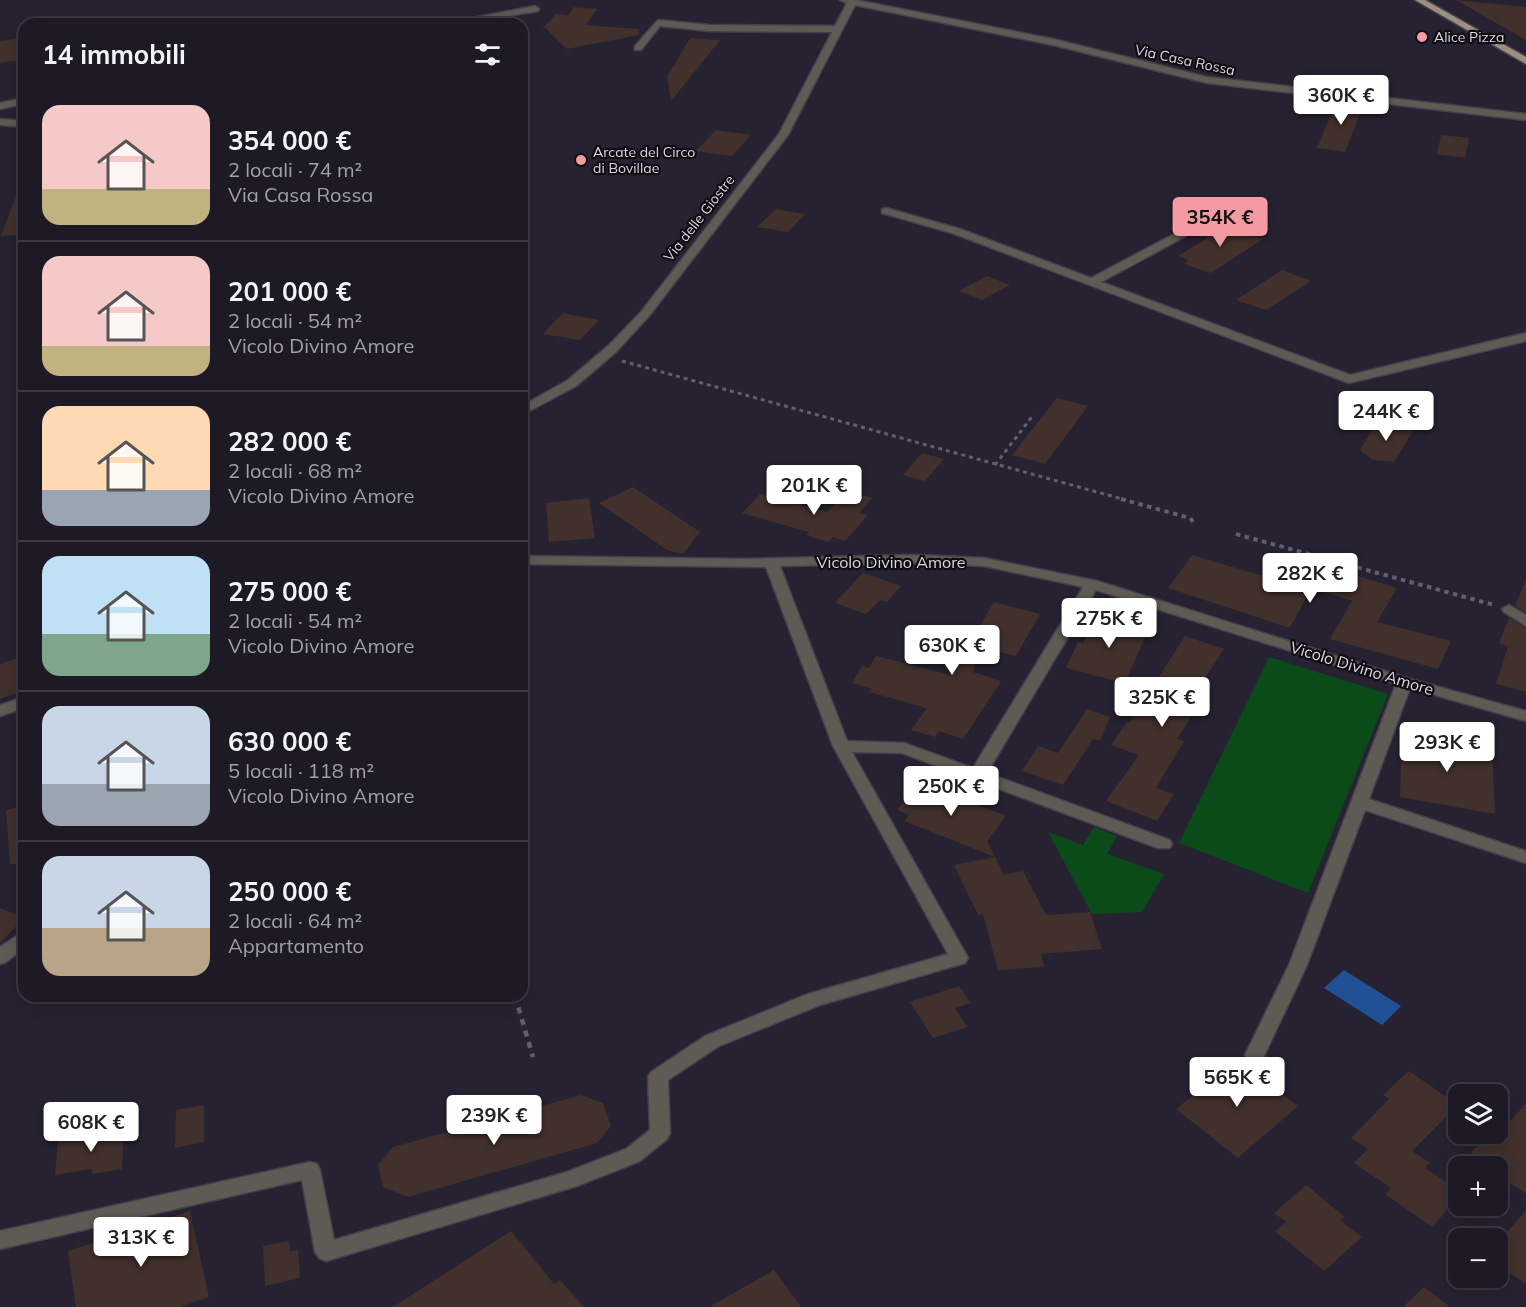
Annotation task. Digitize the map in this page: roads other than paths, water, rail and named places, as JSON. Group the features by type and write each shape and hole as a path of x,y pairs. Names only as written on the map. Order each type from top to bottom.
{"main road":[{"path":"1419,0 1526,61"}],"street":[{"name":"Via delle Giostre","path":"528,408 556,394 604,356 645,314 788,126 837,29 848,1"},
{"name":"Via Casa Rossa","path":"848,1 1053,42 1200,79 1526,117"},
{"path":"481,18 534,9"},
{"path":"638,48 658,23 709,28 837,29"},
{"path":"0,106 18,102"},
{"path":"0,122 18,124"},
{"path":"886,211 956,231 1349,379 1526,337"},
{"path":"1092,282 1182,234"},
{"name":"Vicolo Divino Amore","path":"528,560 772,563 889,559 964,560 1031,570 1092,584 1405,682 1526,716"},
{"path":"0,1240 310,1170 326,1252 570,1180 633,1155 660,1133 658,1077 712,1041 815,999 959,958 841,746 772,563"},
{"path":"977,775 1092,584"},
{"path":"1509,609 1526,622"},
{"path":"1255,1055 1298,965 1362,803 1405,682"},
{"path":"0,711 18,704"},
{"path":"841,746 904,748 1164,844"},
{"path":"1362,803 1526,857"},
{"path":"0,957 18,943"}],"water":[{"path":"1344,970 1401,1006 1382,1025 1324,988"}],"place":[{"name":"Alice Pizza","path":"1422,37"},
{"name":"Arcate del Circo di Bovillae","path":"581,160"}]}
